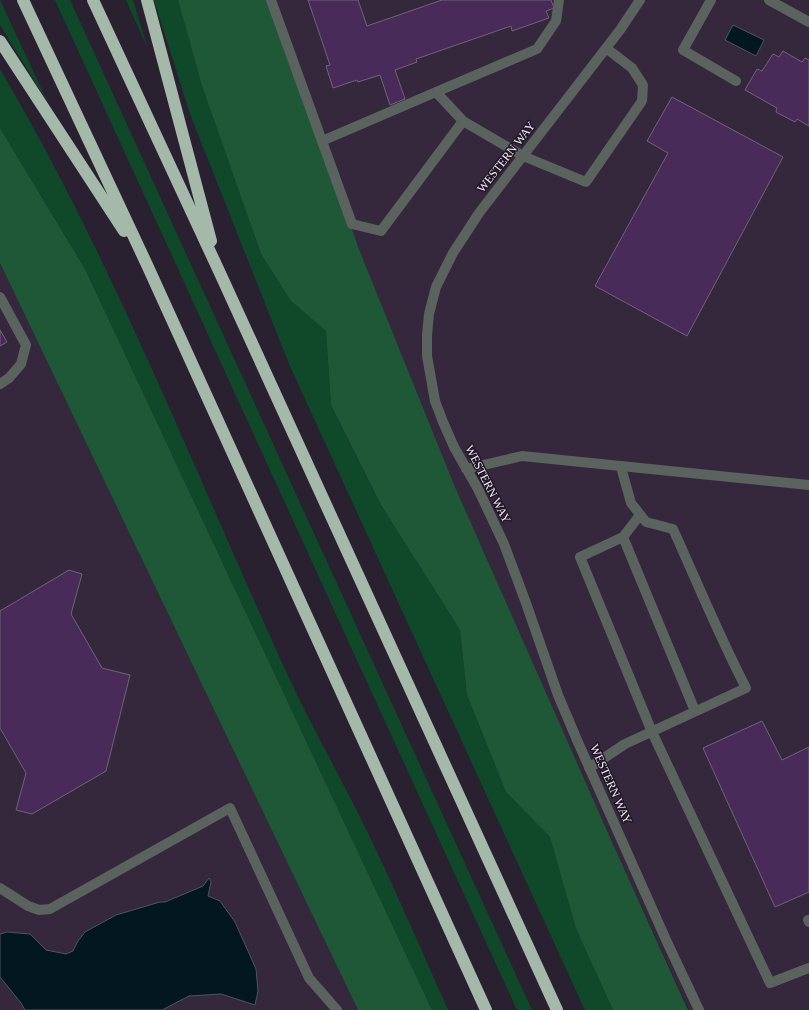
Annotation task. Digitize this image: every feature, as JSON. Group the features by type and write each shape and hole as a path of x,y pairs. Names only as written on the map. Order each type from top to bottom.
{"highway":[{"path":"23,0 148,267 486,1010"},
{"path":"93,0 219,271 557,1010"},
{"path":"147,0 219,271"},
{"path":"0,41 148,267"}],"street":[{"path":"271,0 352,224 381,231 463,121"},
{"path":"322,141 538,49 556,21 559,0"},
{"name":"WESTERN WAY","path":"640,0 620,30 479,213 453,253 436,287 427,335 427,356 435,401 443,422 454,447 478,489 504,544 558,695 589,768 699,1010"},
{"path":"711,0 683,50 736,81"},
{"path":"769,0 809,22"},
{"path":"436,92 463,121 524,156 586,182 642,101 643,85 632,68 606,48"},
{"path":"0,297 26,345 21,364 9,378 0,384"},
{"path":"466,469 522,456 809,485"},
{"path":"589,768 625,744 746,688 727,651 673,529 646,522 640,515 631,503 621,467"},
{"path":"640,515 623,537 580,557 652,732 770,983 809,968"},
{"path":"623,537 695,711"},
{"path":"0,888 28,906 39,910 50,909 230,808 309,978 337,1010"}],"shaded area":[{"path":"271,0 809,0 809,1010 689,1010 612,842 455,487 359,249"},
{"path":"0,263 358,1010 0,1010"}],"green space":[{"path":"0,0 47,101 0,25"},
{"path":"55,0 70,0 532,1010 517,1010"},
{"path":"126,0 133,0 148,49"},
{"path":"154,0 178,0 202,86 261,254 291,301 326,331 331,405 381,505 460,630 467,695 506,792 550,837 576,929 613,1010 585,1010 289,364 190,114"},
{"path":"178,0 271,0 359,249 455,487 688,1010 613,1010 576,929 550,837 506,792 467,695 460,630 381,505 331,405 326,331 291,301 261,254 202,86"},
{"path":"0,69 41,141 115,288 283,665 371,839 448,1010 432,1010 85,269 0,128"},
{"path":"0,128 85,269 432,1010 358,1010 0,263"}],"water":[{"path":"733,25 764,40 756,56 725,40"},
{"path":"209,878 211,882 208,896 220,901 235,922 256,969 258,991 255,1005 221,994 189,996 162,1010 25,1010 0,977 0,934 7,932 30,934 46,950 66,954 73,951 85,932 116,915 160,902 165,902 203,886"}],"building":[{"path":"308,0 358,0 367,26 442,0 551,0 554,8 546,11 549,18 512,31 511,26 416,59 417,62 395,70 405,99 390,105 380,75 358,82 357,80 333,88 326,66 330,65"},
{"path":"783,51 802,62 805,58 809,60 809,126 797,119 795,122 776,112 777,108 745,90 757,69 762,71 773,54 779,57"},
{"path":"672,97 783,157 687,336 595,286 668,153 647,141"},
{"path":"0,330 7,342 0,346"},
{"path":"69,570 82,574 71,614 102,668 130,675 106,771 32,814 16,810 26,773 0,728 0,611"},
{"path":"762,721 782,760 809,747 809,892 775,907 703,748"}]}
